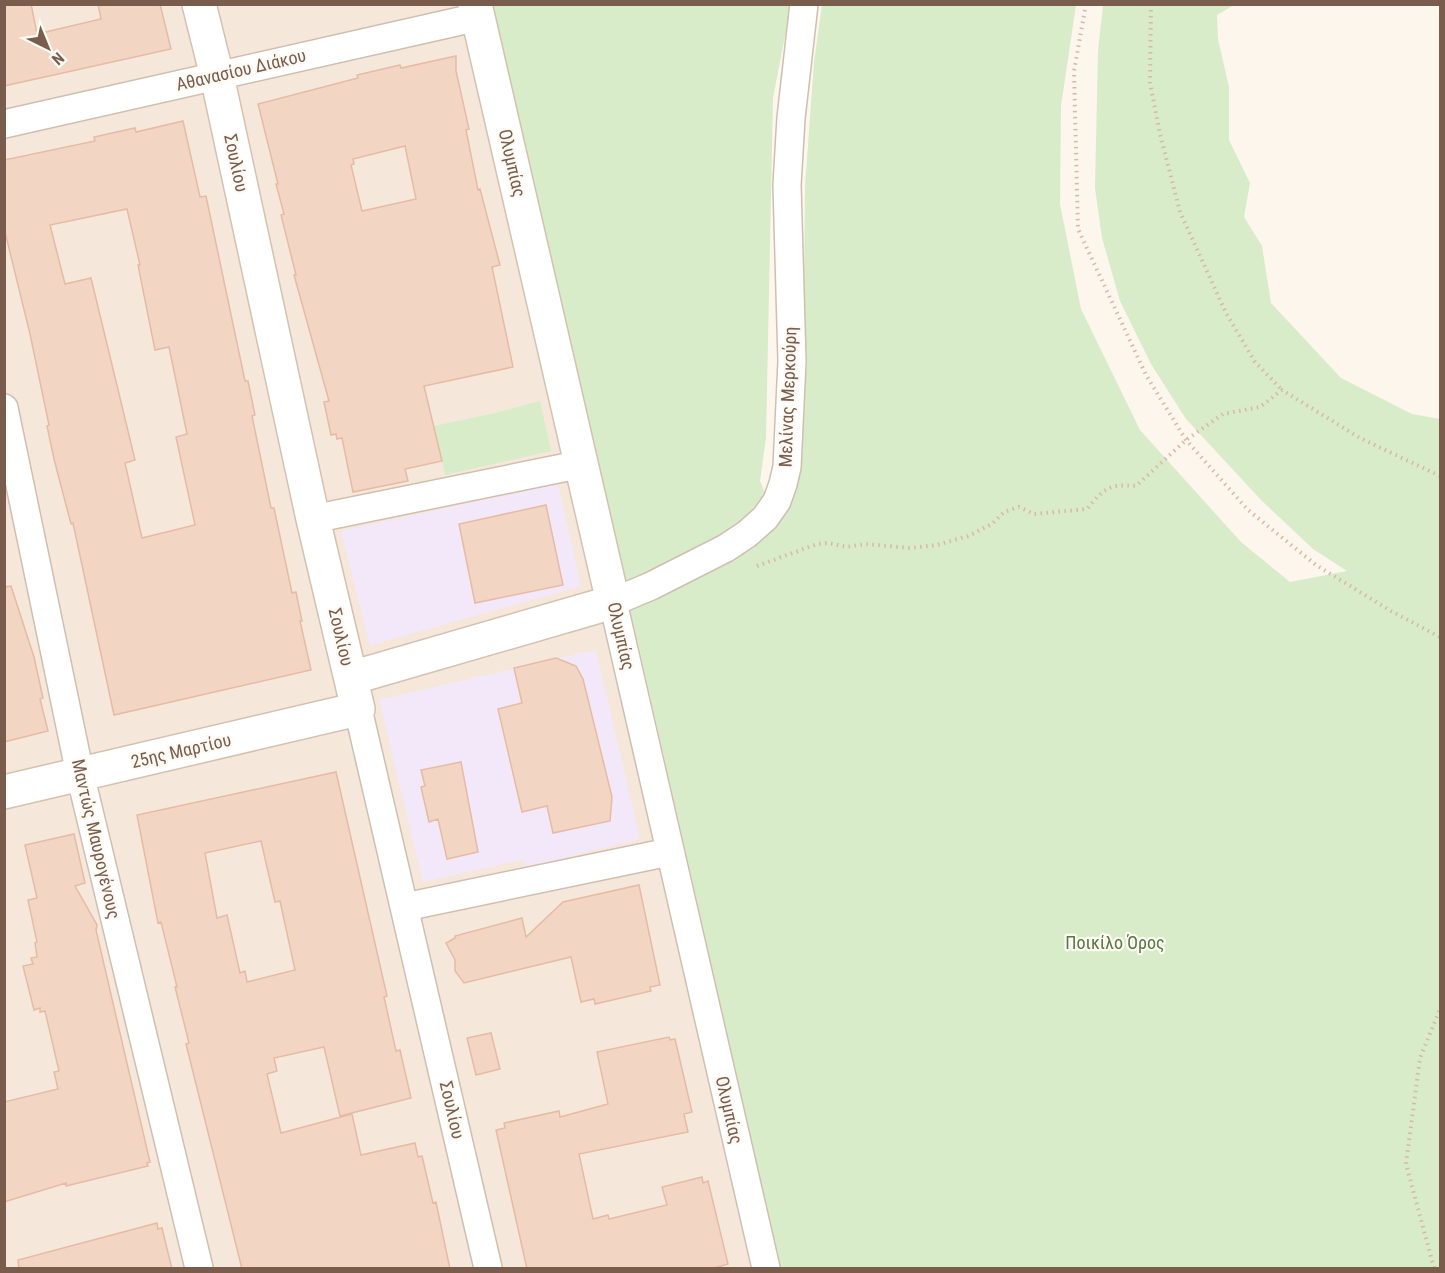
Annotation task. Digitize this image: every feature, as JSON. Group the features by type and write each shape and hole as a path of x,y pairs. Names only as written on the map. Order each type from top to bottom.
{"street":[{"name":"Σουλίου","path":"200,4 314,519 488,1269"},
{"name":"Μελίνας Μερκούρη","path":"351,678 613,602 726,548 765,518 777,501 788,466 792,361 787,185 791,118 804,4"},
{"name":"Αθανασίου Διάκου","path":"4,124 217,76 476,10"},
{"name":"Ολυμπίας","path":"476,10 765,1269"},
{"name":"Μαντώς Μαυρογένους","path":"4,408 80,774 199,1269"},
{"path":"314,519 582,464"},
{"name":"25ης Μαρτίου","path":"4,792 358,710"},
{"path":"405,907 669,852"}],"path":[{"path":"1086,4 1074,71 1078,229 1146,375 1186,440 1248,510 1316,565 1391,611 1440,637"},
{"path":"1151,4 1150,82 1160,134 1180,212 1226,313 1255,362 1282,390 1360,438 1440,476"},
{"path":"747,570 817,544 829,543 847,547 866,544 910,548 937,545 968,536 992,524 1004,512 1018,507 1034,514 1087,509 1102,490 1123,485 1136,486 1186,440 1223,414 1260,407 1282,390"},
{"path":"1434,1269 1406,1164 1420,1058 1440,1009"}],"shaded area":[{"path":"5,5 492,5 781,1268 5,1268"},
{"path":"558,484 581,586 370,645 341,531"},
{"path":"596,650 640,839 526,867 524,859 423,882 379,700"}],"green space":[{"name":"Ποικίλο Όρος","path":"492,5 791,5 773,98 766,438 760,481 776,518 790,499 802,466 805,186 814,62 822,5 1076,5 1061,106 1060,204 1081,309 1140,430 1241,542 1290,582 1347,571 1313,549 1261,500 1186,419 1151,364 1120,301 1102,238 1095,188 1098,51 1103,5 1234,5 1217,15 1218,39 1229,87 1229,140 1250,183 1244,217 1262,246 1271,303 1341,378 1412,414 1440,419 1440,1268 781,1268"},
{"path":"540,401 551,451 445,475 434,426"}],"building":[{"path":"4,4 31,4 37,34 101,19 98,4 160,4 171,49 4,86"},
{"path":"456,56 456,71 469,129 466,130 478,190 480,189 500,265 492,267 513,367 424,386 442,461 405,469 408,481 353,492 342,438 337,439 336,434 331,435 324,402 329,401 294,275 296,275 281,215 284,214 276,184 278,184 258,104 358,78 357,75 400,65 401,68","holes":["405,146 416,199 362,211 351,165 354,164 353,159"]},
{"path":"183,121 200,197 206,196 245,381 248,381 255,415 252,416 271,508 274,508 292,593 296,592 311,670 114,715 73,523 71,524 54,459 30,334 4,228 4,160 95,141 94,137 135,128 136,132","holes":["127,209 140,265 138,265 155,350 169,347 187,434 176,437 195,525 142,538 125,463 135,460 91,278 65,284 50,225"]},
{"path":"546,505 563,585 475,603 459,524"},
{"path":"11,586 34,657 43,698 40,699 48,731 4,742 4,587"},
{"path":"556,658 576,666 583,679 612,797 610,821 553,833 547,806 522,812 498,709 522,703 514,668"},
{"path":"461,762 478,852 447,859 438,819 429,822 421,787 425,786 421,770"},
{"path":"336,772 387,996 384,997 396,1051 400,1050 411,1098 340,1116 324,1047 274,1058 277,1071 267,1074 281,1133 352,1114 361,1155 415,1143 418,1157 422,1156 433,1203 436,1202 450,1269 242,1269 186,1044 189,1043 175,987 177,987 161,922 158,923 137,815","holes":["261,841 275,902 280,901 295,970 247,982 245,971 240,973 227,915 217,918 205,853"]},
{"path":"74,834 85,883 75,886 97,925 96,930 150,1162 147,1163 148,1166 66,1186 66,1183 4,1202 4,1102 58,1089 54,1072 59,1071 45,1011 40,1012 40,1008 34,1010 23,966 33,964 31,958 37,957 35,943 37,942 28,900 37,898 25,845"},
{"path":"639,885 660,985 650,987 651,991 595,1004 594,999 581,1002 571,957 464,983 455,971 455,960 446,943 455,936 522,918 526,937 563,902"},
{"path":"491,1033 500,1069 476,1075 467,1038"},
{"path":"669,1037 670,1040 675,1039 692,1112 684,1114 688,1132 579,1154 593,1219 608,1215 609,1219 667,1205 662,1187 702,1177 703,1183 708,1181 728,1264 711,1269 527,1269 496,1130 505,1128 504,1123 559,1111 560,1117 608,1104 597,1052"},
{"path":"157,1223 158,1229 162,1228 172,1269 19,1269 18,1260"}]}
